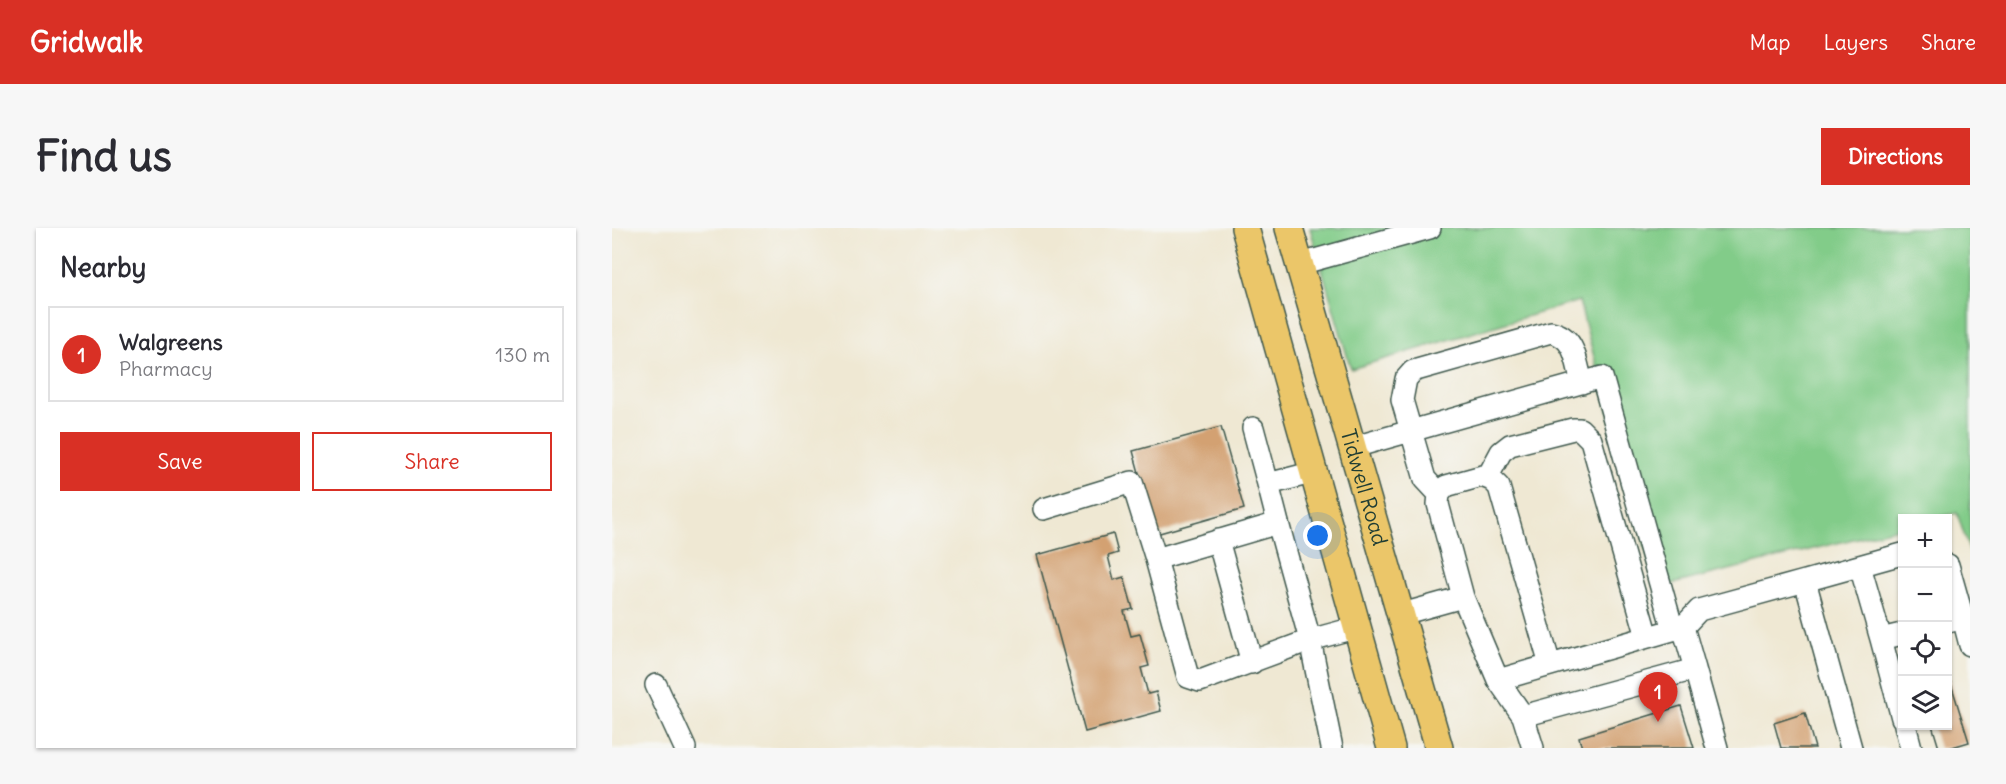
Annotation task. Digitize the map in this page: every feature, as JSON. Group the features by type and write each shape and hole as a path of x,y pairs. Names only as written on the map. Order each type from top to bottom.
{"main road":[{"name":"Tidwell Road","path":"1245,228 1391,748"},
{"name":"Tidwell Road","path":"1289,228 1439,748"},
{"path":"1258,274 1300,264"},
{"path":"1358,627 1402,614"}],"street":[{"path":"1300,264 1430,228"},
{"path":"1439,494 1425,479 1402,400 1406,379 1413,371 1551,332 1559,333 1571,342 1582,382"},
{"path":"1354,447 1602,377 1678,628 1695,669 1717,748"},
{"path":"1253,428 1310,640 1332,748"},
{"path":"1487,478 1501,452 1510,445 1573,429 1586,433 1591,440 1647,637"},
{"path":"1268,484 1315,472"},
{"path":"1533,748 1523,716 1498,680 1463,597 1438,504 1439,494 1446,486 1482,476 1499,487 1550,665"},
{"path":"1044,509 1132,482 1156,559 1188,677 1200,681 1310,640 1358,627"},
{"path":"1156,559 1278,523"},
{"path":"1218,540 1252,663"},
{"path":"1498,680 1678,628 1699,610 1898,555"},
{"path":"1860,566 1898,703"},
{"path":"1947,568 1955,620 1970,645"},
{"path":"1804,581 1851,748"},
{"path":"1402,614 1463,597"},
{"path":"1881,639 1898,635"},
{"path":"1523,716 1695,669"},
{"path":"656,685 685,748"},
{"path":"1906,730 1911,748"}],"green space":[{"path":"1310,228 1970,228 1970,553 1957,513 1898,514 1898,528 1656,588 1579,301 1351,369"}],"building":[{"path":"1221,427 1244,509 1156,534 1133,451"},
{"path":"1113,534 1118,553 1108,556 1114,580 1124,577 1133,609 1124,611 1131,636 1140,634 1149,666 1141,668 1148,694 1156,692 1161,711 1085,732 1037,555"},
{"path":"1952,687 1969,742 1949,748 1939,748 1934,730 1952,730"},
{"path":"1681,706 1694,748 1582,748 1579,737"},
{"path":"1805,713 1815,748 1781,748 1774,723"}],"place":[{"name":"Walgreens","path":"1658,722"}]}
